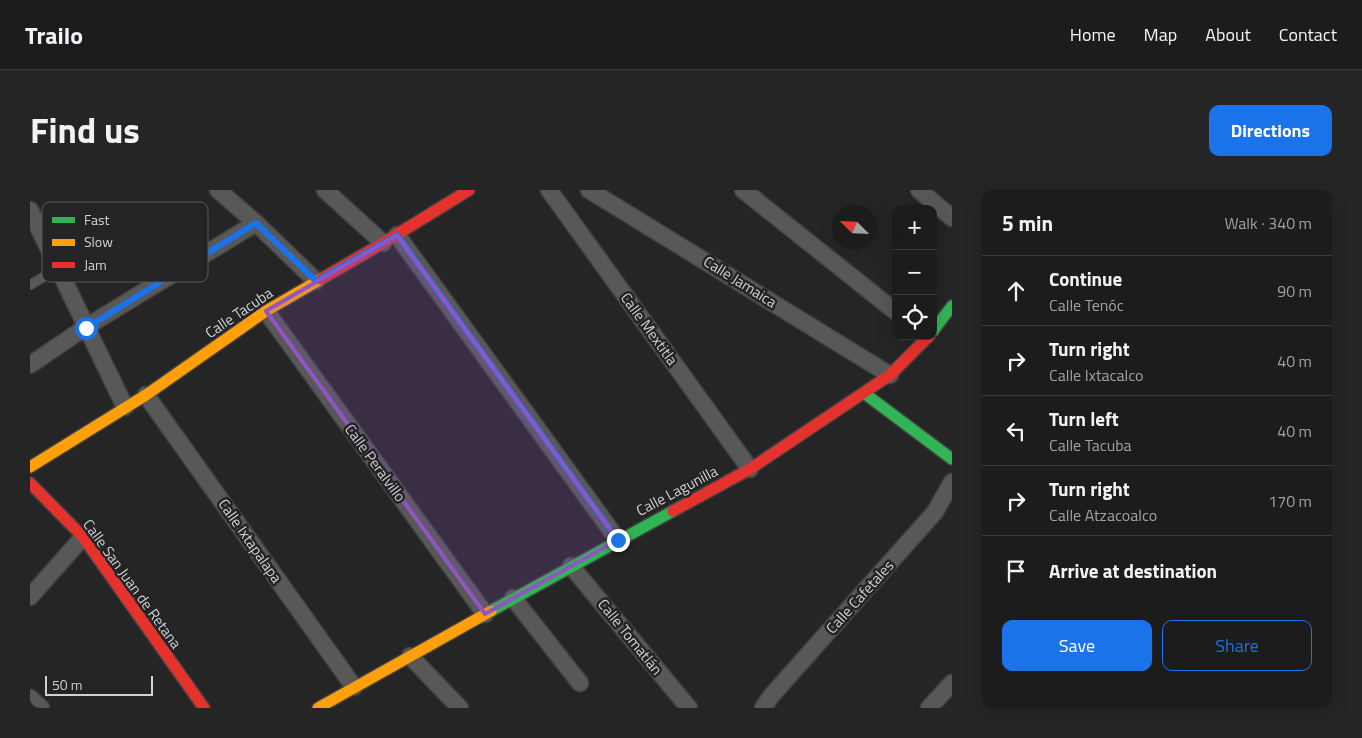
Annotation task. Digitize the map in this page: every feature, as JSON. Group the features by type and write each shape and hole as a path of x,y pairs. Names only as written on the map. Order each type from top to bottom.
{"street":[{"path":"218,190 256,223 316,281"},
{"path":"326,190 390,239 618,540"},
{"name":"Calle Tacuba","path":"30,467 146,395 266,311 470,190"},
{"name":"Calle Mextitla","path":"549,190 750,469"},
{"name":"Calle Jamaica","path":"589,190 890,375"},
{"path":"743,190 892,309"},
{"path":"919,190 952,218"},
{"path":"30,210 42,235"},
{"path":"208,253 256,223"},
{"path":"64,282 126,407"},
{"path":"30,365 160,282"},
{"name":"Calle Lagunilla","path":"937,325 952,306"},
{"name":"Calle Peralvillo","path":"266,311 485,614"},
{"name":"Calle Lagunilla","path":"318,708 513,598 750,469 890,375 924,340"},
{"path":"864,393 952,459"},
{"name":"Calle Ixtapalapa","path":"146,395 354,688"},
{"name":"Calle San Juan de Retana","path":"30,482 83,537 204,708"},
{"name":"Calle Cafetales","path":"763,708 772,695 935,512 952,482"},
{"path":"30,597 83,537"},
{"name":"Calle Tomatlán","path":"571,566 688,708"},
{"path":"513,598 580,683"},
{"path":"410,656 460,708"},
{"path":"929,708 952,683"},
{"path":"30,698 41,708"}],"lane":[{"path":"30,285 42,278"}],"highlighted area":[{"path":"397,235 618,540 485,614 266,311"}],"traffic: fast":[{"path":"937,326 952,306"},
{"path":"864,393 952,459"},
{"path":"491,611 673,511"}],"traffic: slow":[{"path":"30,467 146,395 266,311 321,279"},
{"path":"318,708 491,611"}],"traffic: jam":[{"path":"321,279 469,190"},
{"path":"673,511 750,469 890,375 925,340"},
{"path":"30,483 83,537 204,708"}],"route":[{"path":"86,328 256,223 316,281 397,235 618,540"}]}
